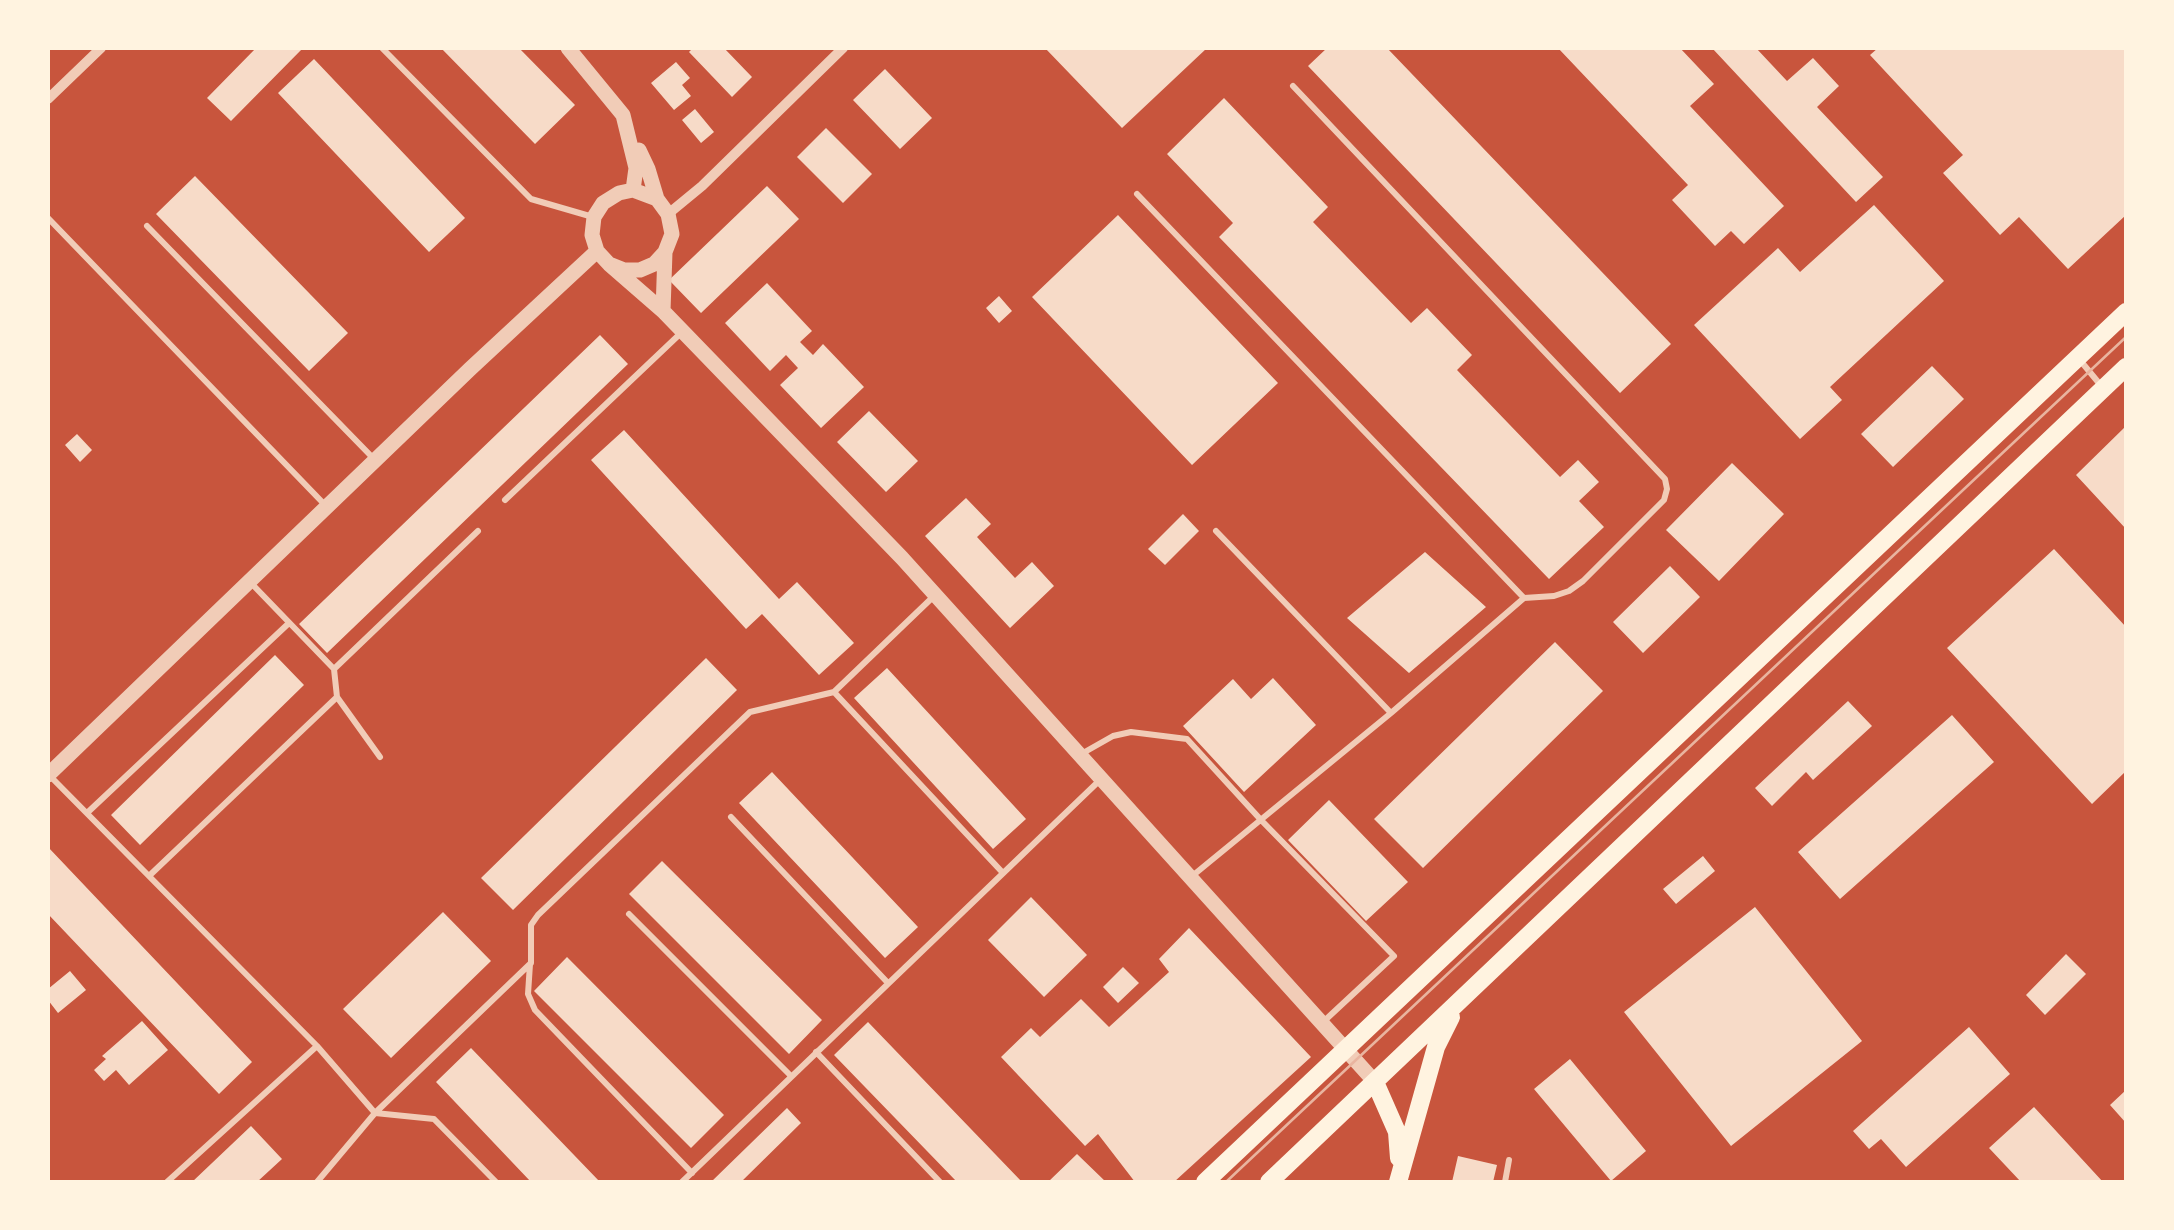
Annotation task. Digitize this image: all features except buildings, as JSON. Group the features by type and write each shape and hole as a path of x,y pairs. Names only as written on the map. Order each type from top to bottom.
{"main road":[{"path":"1205,1182 2126,312"},
{"path":"1268,1182 2126,367"},
{"path":"1399,1178 1436,1048 1457,1004"},
{"path":"1376,1082 1398,1132 1399,1178"}],"street":[{"path":"48,99 101,48"},
{"path":"568,48 622,115 648,169 657,199 668,214 672,234 665,252 663,311"},
{"path":"668,214 702,186 843,48"},
{"path":"622,115 636,168 634,190"},
{"path":"657,199 634,190 619,193 603,203 594,217 592,235 597,251 663,311 935,595 1376,1082"},
{"path":"48,774 597,251"},
{"path":"609,264 624,270 640,270 654,264 665,252"}],"lane":[{"path":"382,48 530,199 594,217"},
{"path":"1190,878 1391,714 1524,598 1554,596 1583,580 1664,500 1667,489 1665,478 1293,86"},
{"path":"1138,194 1524,598"},
{"path":"48,218 327,506"},
{"path":"147,226 375,460"},
{"path":"505,500 683,332"},
{"path":"2078,358 2103,389"},
{"path":"334,669 478,531"},
{"path":"1216,531 1391,714"},
{"path":"250,582 334,669 338,697 380,757"},
{"path":"692,1173 535,1010 528,994 532,925 538,914 736,722 764,707 834,692 935,595"},
{"path":"87,813 289,623"},
{"path":"834,692 1003,872"},
{"path":"150,876 338,697"},
{"path":"1080,756 1114,736 1131,732 1187,739 1260,820 1394,956 1321,1024"},
{"path":"48,774 317,1046 375,1113 434,1119 496,1182"},
{"path":"682,1182 1100,779"},
{"path":"730,817 888,983"},
{"path":"629,914 791,1076"},
{"path":"317,1182 375,1113 530,963"},
{"path":"167,1182 317,1046"},
{"path":"816,1052 940,1182"},
{"path":"1505,1182 1510,1160"}],"tram line":[{"path":"1226,1182 2126,337"}]}
